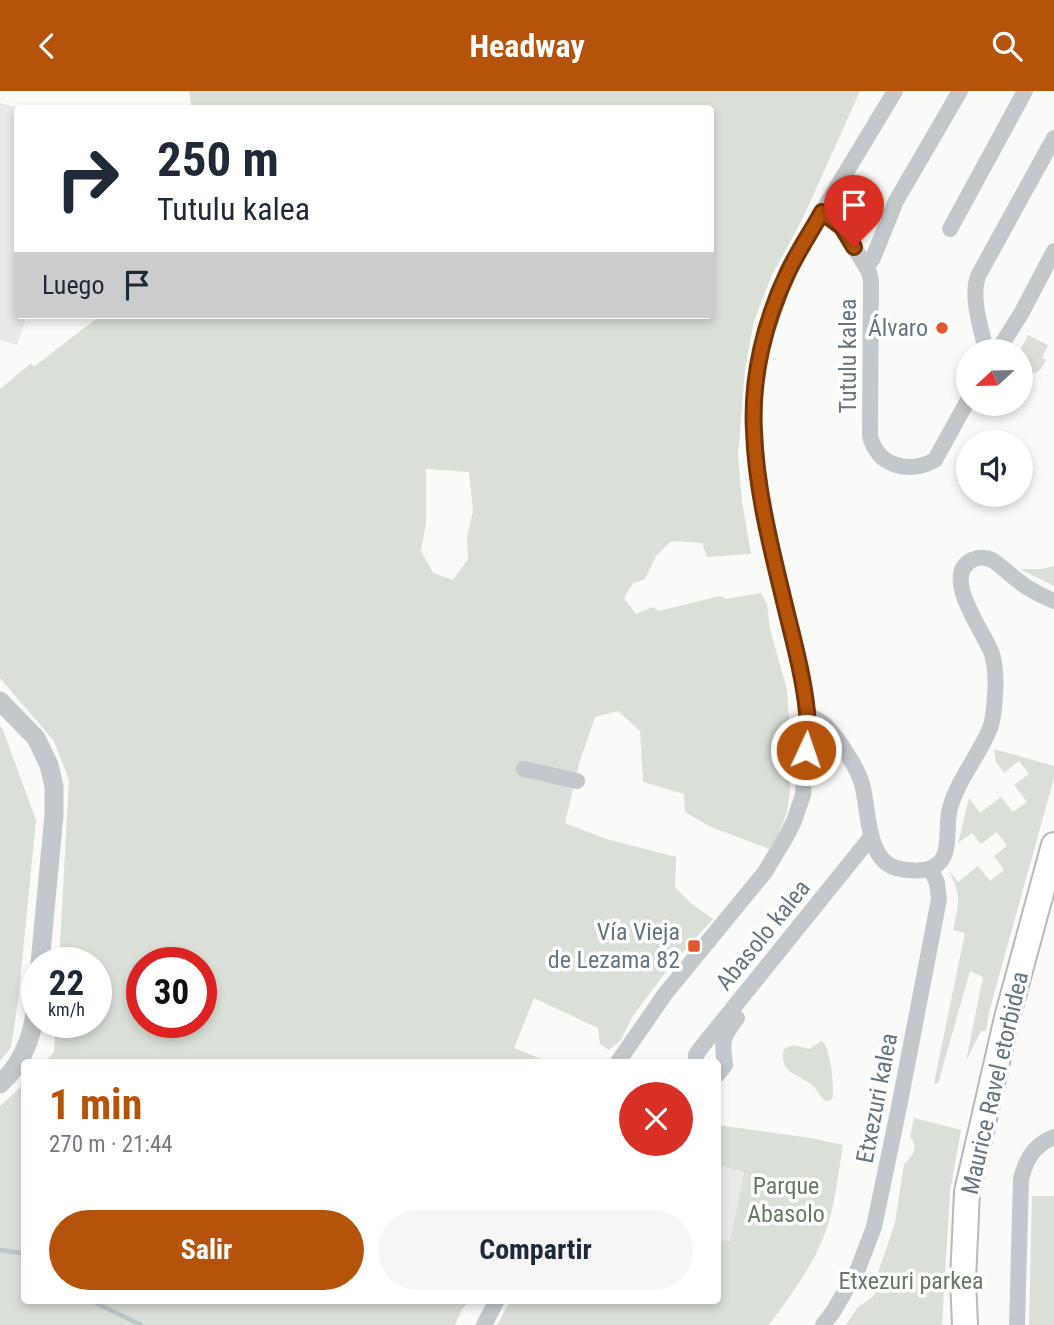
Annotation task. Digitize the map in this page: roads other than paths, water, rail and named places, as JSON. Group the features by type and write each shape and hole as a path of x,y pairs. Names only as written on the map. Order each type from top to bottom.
{"main road":[{"name":"Maurice Ravel etorbidea","path":"965,1325 963,1280 967,1192 1007,1018 1054,845"},
{"name":"Maurice Ravel etorbidea","path":"978,1325 977,1249 988,1158 1054,897"}],"street":[{"path":"620,1059 665,994 777,855 803,795 808,715 802,676 779,583 761,493 755,450 754,407 761,348 787,274 895,91"},
{"path":"866,267 873,258 896,201 960,91"},
{"path":"950,229 1026,91"},
{"path":"983,339 975,285 1054,138"},
{"name":"Tutulu kalea","path":"822,212 842,227 871,279 872,443 882,457 899,466 916,468 935,460 959,417"},
{"path":"1005,339 1054,251"},
{"path":"808,715 825,725 854,763 863,786 873,843 883,859 893,867 931,869 943,857 949,809 959,785 991,726 996,682 992,655 962,593 959,580 962,568 971,560 980,557 990,559 1022,585 1054,601"},
{"path":"0,701 36,739 49,765 54,786 54,815 42,947"},
{"path":"524,769 577,781"},
{"name":"Abasolo kalea","path":"696,1059 700,1049 873,843"},
{"name":"Abasolo kalea","path":"721,1071 725,1065 723,1041 731,1026 873,843"},
{"name":"Etxezuri kalea","path":"823,1325 858,1269 874,1227 939,899 937,883 931,869"},
{"path":"0,1084 11,1074 22,1057 30,1038"},
{"path":"1017,1325 1021,1179 1026,1162 1033,1151 1054,1137"},
{"path":"484,1325 495,1304"}],"waterway":[{"path":"0,1250 21,1253"},
{"path":"98,1304 141,1325"}],"place":[{"name":"Álvaro","path":"942,328"},
{"name":"Vía Vieja de Lezama 82","path":"694,946"}],"park label":[{"name":"Parque Abasolo","path":"786,1200"},
{"name":"Etxezuri parkea","path":"911,1281"}]}
